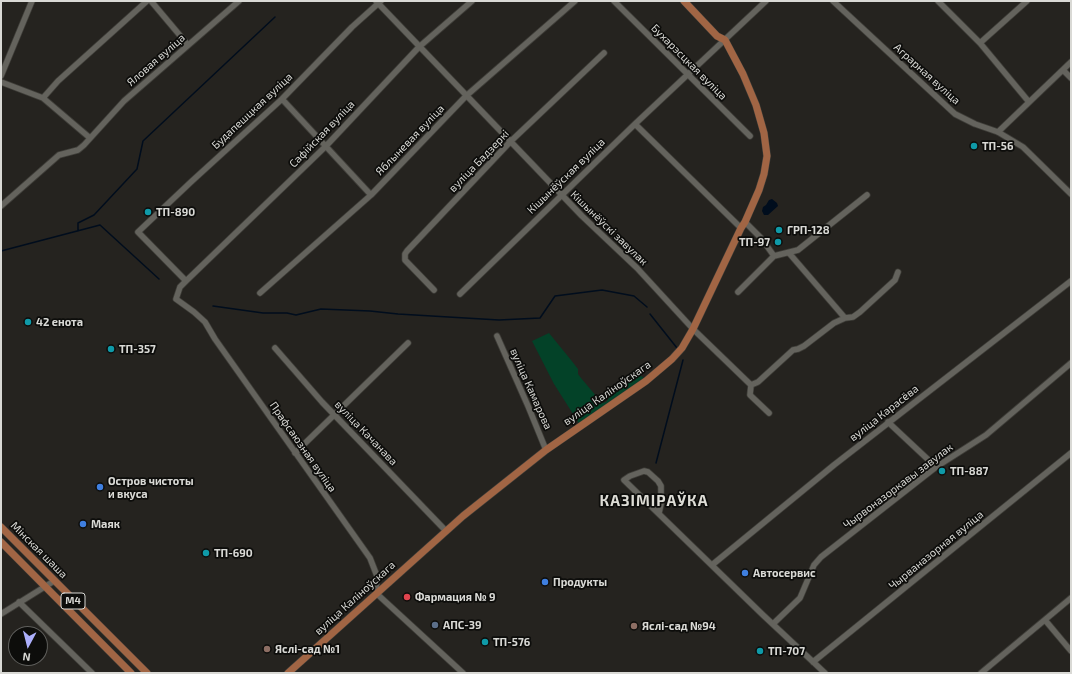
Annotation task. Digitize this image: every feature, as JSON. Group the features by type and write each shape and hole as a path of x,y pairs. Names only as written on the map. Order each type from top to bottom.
{"main road":[{"path":"684,1 717,36 725,40"},
{"name":"вуліца Каліноўскага","path":"288,673 445,530 546,450 646,381 672,359 682,348 693,329 759,190 764,174 767,156 764,133 756,105 744,74 725,40"},
{"name":"Мінская шаша","path":"1,527 147,673"},
{"name":"Мінская шаша","path":"1,542 131,673"}],"street":[{"path":"1,76 32,1"},
{"path":"43,98 58,81 147,1"},
{"path":"151,1 188,45"},
{"name":"Яловая вуліца","path":"1,206 59,155 78,150 124,101 238,1"},
{"name":"Сафійская вуліца","path":"186,281 326,146 419,47 472,1"},
{"name":"Яблыневая вуліца","path":"260,293 371,195 466,96 575,1"},
{"name":"Бухарэсцкая вуліца","path":"614,1 750,136"},
{"name":"Кішынёўская вуліца","path":"460,294 687,74 766,1"},
{"name":"Аграрная вуліца","path":"833,1 955,114 975,124 998,132 1023,147 1071,194"},
{"path":"938,1 980,43 1030,102"},
{"path":"980,43 1027,1"},
{"name":"Будапешцкая вуліца","path":"186,281 138,232 282,99 378,2 510,142"},
{"name":"вуліца Бадзеркі","path":"434,290 405,260 405,254 510,142 604,53"},
{"path":"998,132 1071,62"},
{"path":"1062,70 1071,78"},
{"path":"1,82 43,98 90,138"},
{"path":"282,99 371,195"},
{"path":"635,124 743,225 762,239 774,256"},
{"name":"Кішынёўскі завулак","path":"510,142 603,238 637,268 693,329 751,385"},
{"path":"738,292 774,256 798,250 867,195"},
{"path":"789,253 845,318"},
{"path":"769,413 750,395 751,385 758,382 793,350 804,346 834,324 845,318 853,317 860,312 895,280 898,272"},
{"name":"Прафсаюзная вуліца","path":"186,281 180,287 176,299 205,322 219,345 370,558 377,576 376,593"},
{"name":"вуліца Карасёва","path":"712,565 888,422 1071,281"},
{"name":"вуліца Камарова","path":"497,336 546,450"},
{"path":"295,453 408,343"},
{"name":"вуліца Качанава","path":"275,348 322,402 445,530"},
{"name":"Чырвоназоркавы завулак","path":"774,624 800,598 814,565 821,557 936,467 986,435 1071,363"},
{"path":"888,422 936,467"},
{"name":"Чырваназорная вуліца","path":"813,662 1071,453"},
{"path":"659,514 661,504 661,486 658,481 648,472 644,471 624,480 659,514 712,565 774,624 813,662 825,673"},
{"path":"1,614 54,581"},
{"path":"376,593 463,673"},
{"path":"980,673 1071,598"},
{"path":"19,602 92,673"},
{"path":"1045,620 1071,651"}],"green space":[{"path":"549,333 578,369 578,374 581,378 602,403 606,402 611,395 636,377 640,375 644,378 580,425 554,384 532,341"}],"water":[{"path":"772,199 778,206 768,215 764,215 762,211 763,207 769,200"}],"waterway":[{"path":"78,231 78,223 94,215 137,169 143,141 275,17"},
{"path":"1,251 100,225 159,279"},
{"path":"213,306 263,313 287,313 296,315 321,309 499,320 540,318 555,296 602,290 634,296 647,307"},
{"path":"650,314 677,348"},
{"path":"656,463 683,360"}],"place":[{"name":"ТП-56","path":"974,146"},
{"name":"ТП-890","path":"148,212"},
{"name":"ГРП-128","path":"779,230"},
{"name":"ТП-97","path":"778,242"},
{"name":"42 енота","path":"28,322"},
{"name":"ТП-357","path":"111,349"},
{"name":"ТП-887","path":"942,471"},
{"name":"Остров чистоты и вкуса","path":"100,487"},
{"name":"Маяк","path":"83,524"},
{"name":"ТП-690","path":"206,553"},
{"name":"Автосервис","path":"745,573"},
{"name":"Продукты","path":"545,582"},
{"name":"Фармация № 9","path":"407,597"},
{"name":"АПС-39","path":"435,625"},
{"name":"Яслі-сад №94","path":"634,626"},
{"name":"ТП-576","path":"485,642"},
{"name":"Яслі-сад №1","path":"267,649"},
{"name":"ТП-707","path":"760,651"}],"district":[{"name":"КАЗІМІРАЎКА","path":"654,501"}]}
